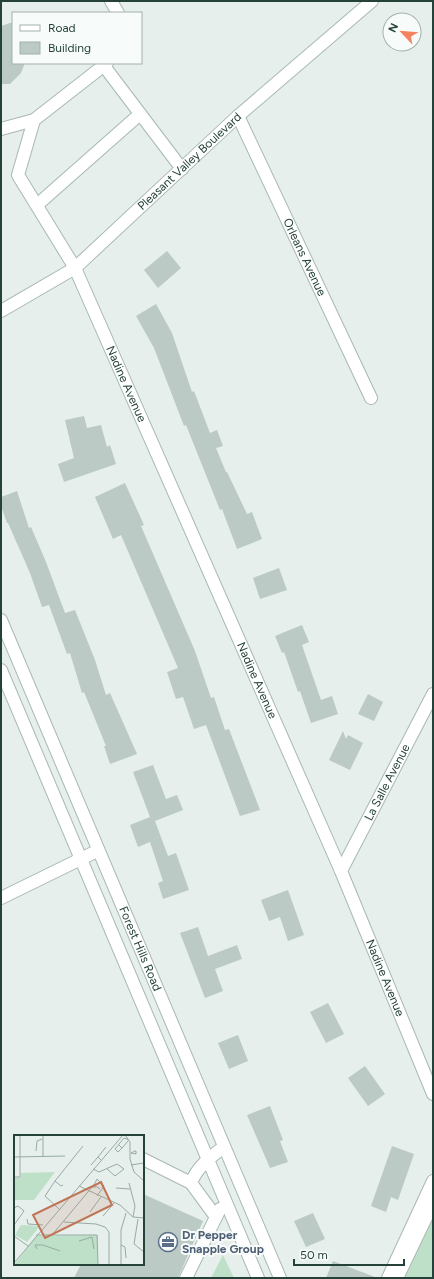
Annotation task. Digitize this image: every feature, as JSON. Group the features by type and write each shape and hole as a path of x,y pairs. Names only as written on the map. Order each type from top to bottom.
{"street":[{"path":"111,1 117,12"},
{"name":"Pleasant Valley Boulevard","path":"1,311 75,268 238,116 372,1"},
{"path":"1,129 34,120 106,65 140,114 182,169"},
{"path":"37,205 140,114"},
{"name":"Orleans Avenue","path":"238,116 370,398"},
{"name":"Nadine Avenue","path":"34,120 18,175 75,268 341,871 433,1094"},
{"name":"Forest Hills Road","path":"1,620 97,851 280,1278"},
{"name":"Forest Hills Road","path":"1,670 258,1278"},
{"name":"La Salle Avenue","path":"341,871 433,694"},
{"path":"1,898 97,851"},
{"path":"191,1184 194,1176 208,1159 224,1147"},
{"path":"144,1160 191,1184 216,1217"},
{"path":"388,1278 433,1182"},
{"path":"186,1278 225,1200"},
{"path":"397,1278 433,1203"}],"green space":[{"path":"433,1193 433,1278 393,1278"},
{"path":"223,1255 234,1278 211,1278"}],"building":[{"path":"12,22 12,64 25,64 21,73 10,84 1,84 1,26"},
{"path":"167,251 181,268 158,288 144,270"},
{"path":"156,304 172,333 192,392 194,391 210,433 217,430 223,446 216,448 226,472 247,514 252,512 262,539 237,549 222,509 220,510 186,425 184,426 154,348 136,316"},
{"path":"84,416 87,428 101,425 107,447 110,445 116,464 64,482 58,464 74,458 65,420"},
{"path":"125,483 144,525 141,526 195,651 211,698 214,697 225,730 229,729 260,810 240,816 206,725 194,729 183,697 176,699 167,672 178,668 121,535 113,539 95,497"},
{"path":"17,491 29,528 31,527 46,562 65,613 75,610 95,660 106,695 110,693 137,754 110,764 104,746 106,746 84,692 82,693 70,653 67,654 49,605 42,607 30,573 7,523 1,506 1,497"},
{"path":"279,568 287,590 260,599 253,578"},
{"path":"302,625 309,642 302,645 321,700 332,696 338,714 311,723 284,652 282,653 275,636"},
{"path":"368,694 383,702 374,721 358,714"},
{"path":"343,731 346,739 348,735 363,743 350,770 329,760"},
{"path":"153,765 166,799 177,795 183,810 155,821 168,856 176,853 189,890 163,899 158,883 163,881 150,842 138,847 130,825 150,817 133,772"},
{"path":"288,890 304,935 288,941 280,917 269,921 261,900"},
{"path":"198,927 208,956 237,945 242,959 215,969 223,991 205,998 180,933"},
{"path":"328,1003 344,1034 326,1043 310,1012"},
{"path":"238,1035 248,1061 229,1069 218,1043"},
{"path":"365,1066 385,1094 368,1106 348,1078"},
{"path":"270,1106 283,1140 280,1141 288,1162 270,1168 247,1115"},
{"path":"392,1146 414,1154 398,1200 391,1197 386,1212 371,1206"},
{"name":"Dr Pepper Snapple Group","path":"144,1194 203,1221 178,1278 74,1278 80,1265 144,1265"},
{"path":"313,1213 325,1239 306,1247 294,1221"},
{"path":"333,1261 375,1277 375,1278 326,1278"}],"place":[{"name":"Dr Pepper Snapple Group","path":"168,1242"}]}
